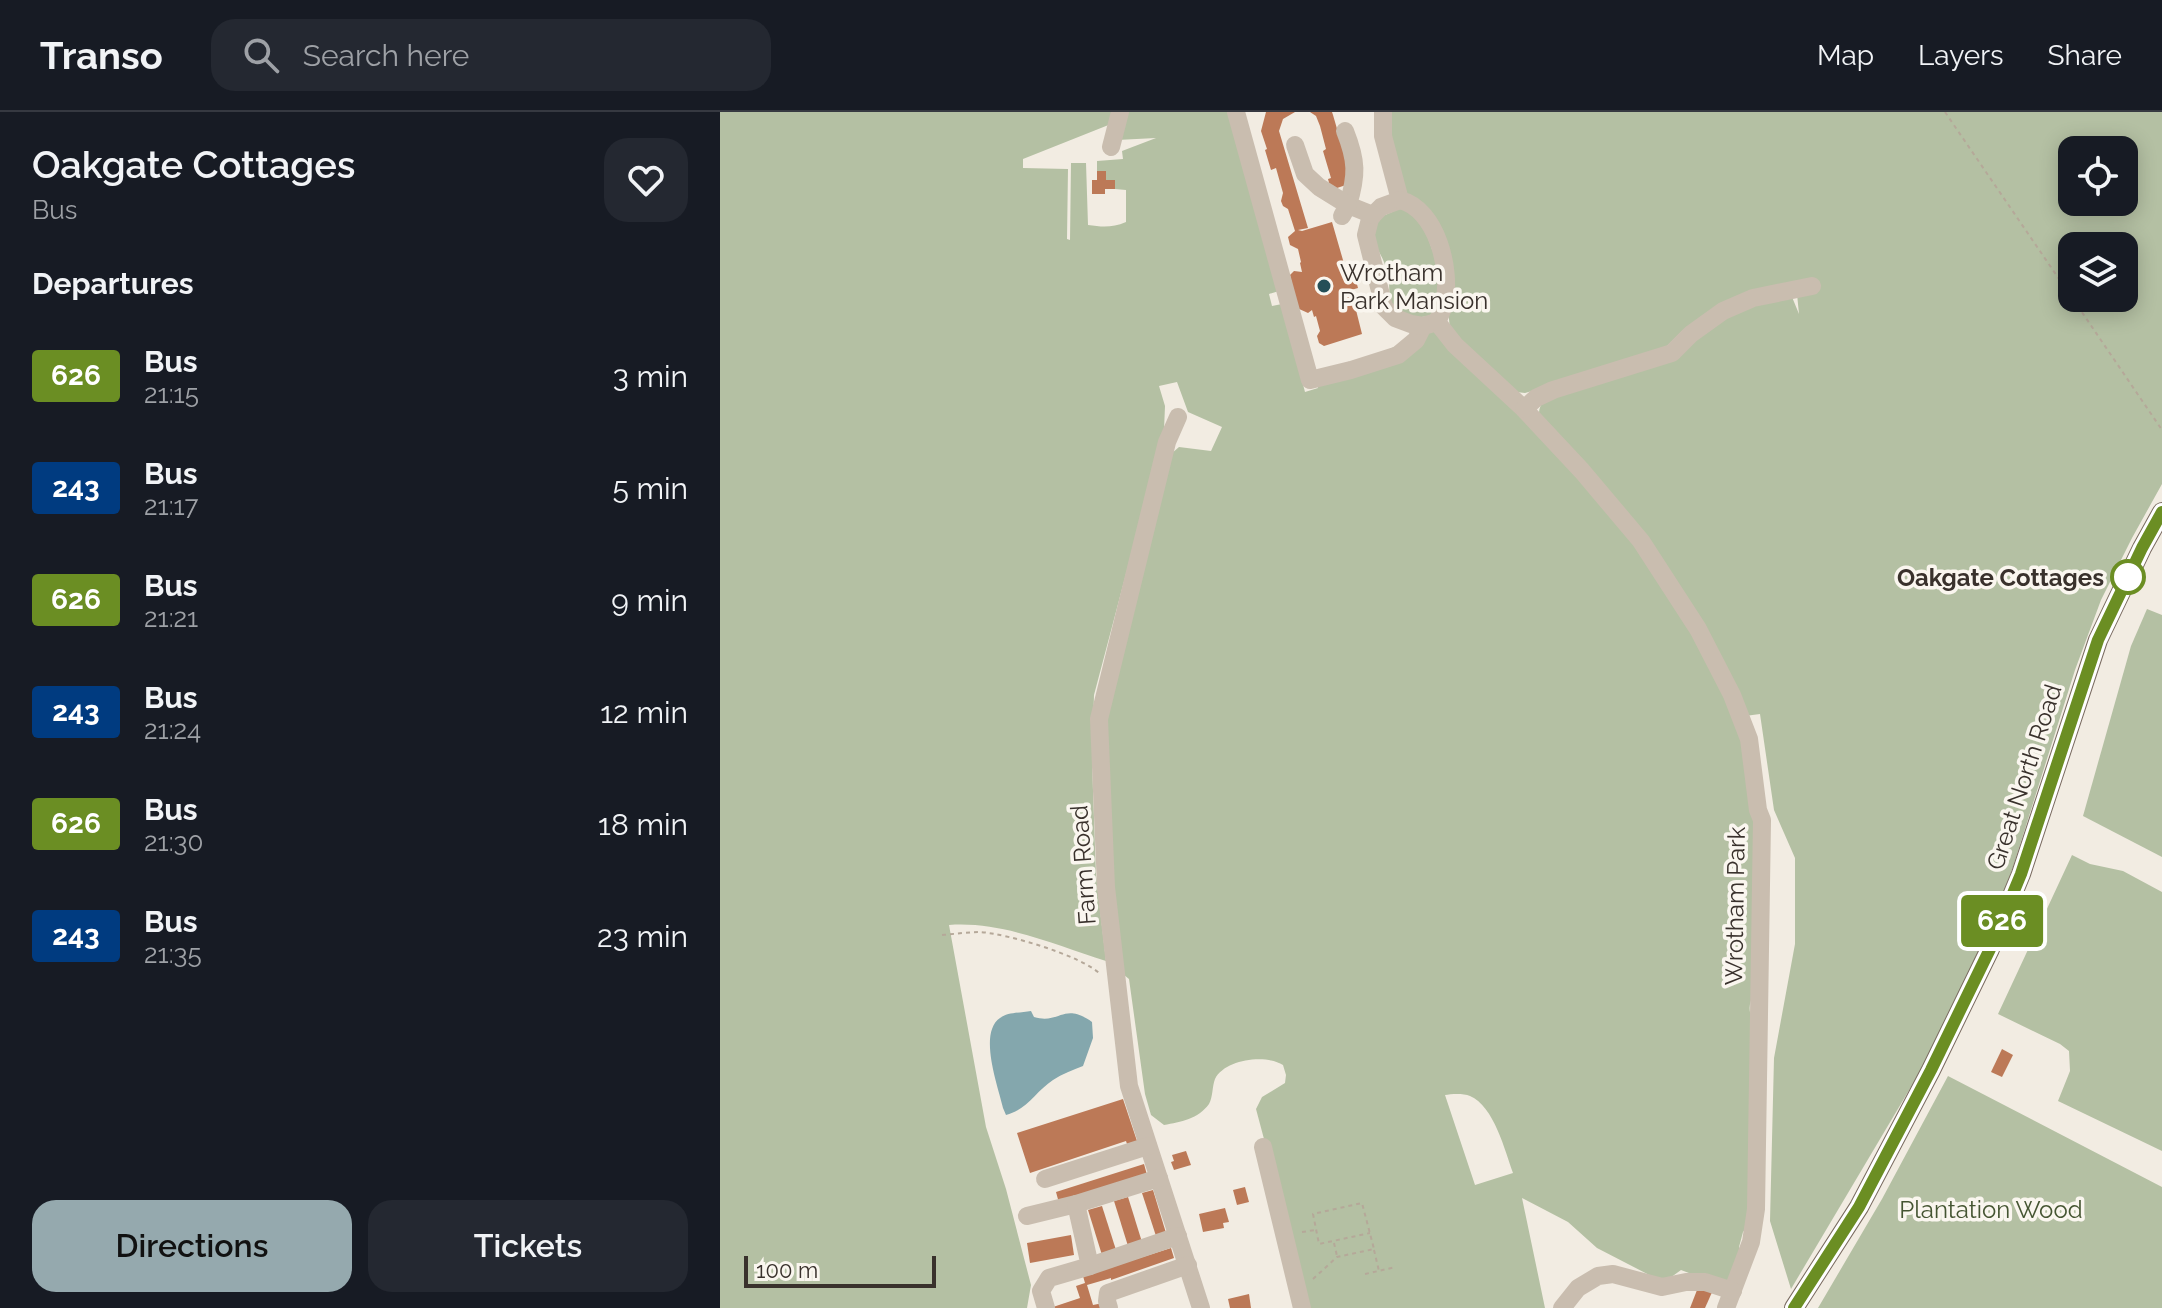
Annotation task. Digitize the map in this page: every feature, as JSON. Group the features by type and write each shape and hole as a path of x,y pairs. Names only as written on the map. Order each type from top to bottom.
{"main road":[{"name":"Great North Road","path":"1794,1308 1859,1207 1990,949 2021,874 2098,640 2162,512"}],"lane":[{"path":"1111,147 1120,112"},
{"path":"1236,112 1310,380 1398,355 1416,340 1444,304 1446,280 1438,240 1418,208 1400,200 1381,207 1373,215 1345,211 1305,174 1295,145"},
{"path":"1380,114 1400,200"},
{"path":"1345,131 1356,171 1345,211"},
{"name":"Wrotham Park","path":"1373,215 1366,235 1384,307 1395,318 1411,324 1430,324 1524,409 1582,471 1641,541 1698,629 1732,695 1749,739 1762,820 1756,1209 1751,1242 1730,1300"},
{"path":"1524,409 1536,398 1553,390 1672,353 1691,334 1723,311 1753,298 1812,286"},
{"name":"Farm Road","path":"1178,417 1167,442 1099,719 1106,887 1129,1086 1201,1308"},
{"path":"1045,1179 1148,1146"},
{"path":"1263,1147 1300,1300"},
{"path":"1027,1216 1159,1178"},
{"path":"1076,1204 1090,1266"},
{"path":"1046,1308 1041,1291 1049,1278 1178,1236"},
{"path":"1109,1308 1108,1293 1188,1265"},
{"path":"1562,1308 1578,1288 1598,1276 1613,1274 1662,1287 1705,1282 1730,1300"}],"path":[{"path":"1945,112 2058,277"},
{"path":"2082,312 2162,430"},
{"path":"942,935 980,932 1025,943 1088,965 1098,971 1103,980"},
{"path":"1370,1233 1319,1244 1313,1214 1362,1203 1370,1233 1379,1271"},
{"path":"1333,1241 1337,1257"},
{"path":"1300,1300 1337,1257 1374,1249"},
{"path":"1365,1274 1396,1267"}],"green space":[{"path":"720,112 1113,112 1111,124 1023,159 1023,168 1068,169 1067,239 1070,240 1071,163 1086,163 1088,225 1107,226 1126,222 1126,190 1115,189 1115,181 1106,180 1106,171 1097,171 1097,161 1123,159 1122,151 1156,138 1117,140 1116,112 1231,112 1279,291 1269,294 1272,306 1282,304 1305,392 1318,388 1316,381 1433,330 1567,459 1655,568 1738,719 1754,817 1755,994 1750,1009 1754,1024 1750,1223 1743,1232 1739,1247 1741,1254 1732,1280 1718,1284 1681,1270 1670,1278 1657,1279 1597,1248 1568,1222 1522,1198 1545,1308 1309,1308 1256,1109 1262,1097 1285,1083 1283,1065 1257,1059 1236,1063 1220,1072 1215,1079 1209,1104 1194,1116 1164,1125 1151,1115 1145,1094 1129,979 1118,970 1105,709 1171,454 1179,447 1211,451 1222,427 1188,412 1177,382 1159,386 1165,406 1164,430 1094,695 1092,762 1096,875 1106,961 1009,930 949,925 986,1127 1031,1285 1027,1308 720,1308","holes":["1445,1095 1470,1096 1486,1109 1498,1130 1513,1173 1475,1185"]},
{"path":"1387,112 2162,112 2162,484 2101,600 1984,947 1924,1065 1791,1289 1770,1221 1774,1058 1795,944 1795,858 1774,810 1760,714 1745,716 1728,675 1685,598 1632,525 1543,426 1539,409 1544,400 1559,390 1679,358 1713,321 1743,307 1792,297 1799,314 1796,284 1733,300 1704,315 1663,350 1646,358 1525,393 1507,391 1472,358 1450,330 1450,283 1444,244 1434,220 1404,191 1388,143"},
{"path":"1403,207 1420,216 1440,271 1435,311 1429,316 1407,319 1389,301 1385,265 1368,233 1374,220"},
{"path":"2147,609 2162,615 2162,857 2083,816 2131,646"},
{"path":"2072,855 2090,864 2123,871 2162,892 2162,1151 2058,1101 2070,1071 2069,1051 1998,1014"},
{"name":"Plantation Wood","path":"1948,1076 2162,1187 2162,1308 1818,1308 1882,1199"}],"water":[{"path":"1031,1011 1034,1017 1043,1019 1068,1013 1082,1016 1092,1022 1093,1038 1083,1066 1053,1080 1026,1105 1006,1115 991,1060 990,1035 1003,1016"}],"building":[{"name":"Wrotham Park Mansion","path":"1266,112 1295,112 1283,119 1279,131 1308,228 1298,230 1302,231 1332,222 1345,267 1352,266 1358,288 1351,290 1362,334 1324,346 1319,343 1317,336 1320,331 1312,310 1308,313 1297,308 1290,275 1294,271 1302,272 1301,262 1298,249 1290,245 1288,237 1295,231 1288,209 1281,201 1283,193 1276,168 1271,170 1265,150 1261,131"},
{"path":"1310,112 1332,112 1342,146 1344,144 1349,184 1331,190 1320,126 1316,116"},
{"path":"1097,171 1106,171 1106,180 1115,180 1115,189 1105,189 1105,194 1092,194 1092,180 1097,180"},
{"path":"2002,1049 2013,1055 2002,1077 1991,1072"},
{"path":"1123,1099 1137,1141 1127,1144 1126,1141 1030,1173 1017,1133"},
{"path":"1186,1151 1191,1165 1174,1170 1172,1155"},
{"path":"1144,1164 1147,1175 1059,1203 1056,1192"},
{"path":"1245,1187 1249,1202 1237,1205 1233,1190"},
{"path":"1153,1190 1166,1233 1156,1236 1142,1193"},
{"path":"1128,1197 1142,1242 1128,1246 1114,1201"},
{"path":"1102,1206 1116,1250 1102,1255 1088,1210"},
{"path":"1225,1208 1229,1222 1223,1223 1224,1228 1203,1232 1199,1214"},
{"path":"1071,1235 1074,1255 1030,1263 1027,1243"},
{"path":"1171,1248 1174,1258 1087,1285 1093,1305 1103,1303 1104,1308 1050,1308 1080,1298 1076,1286 1085,1283 1083,1276"},
{"path":"1699,1285 1713,1290 1705,1308 1690,1308"},
{"path":"1249,1294 1251,1308 1230,1308 1228,1299"}],"bus line":[{"name":"626","path":"1794,1308 1859,1207 1990,949 2021,874 2098,640 2162,512"}],"place":[{"name":"Wrotham Park Mansion","path":"1324,286"},
{"name":"Oakgate Cottages","path":"2128,577"}]}
